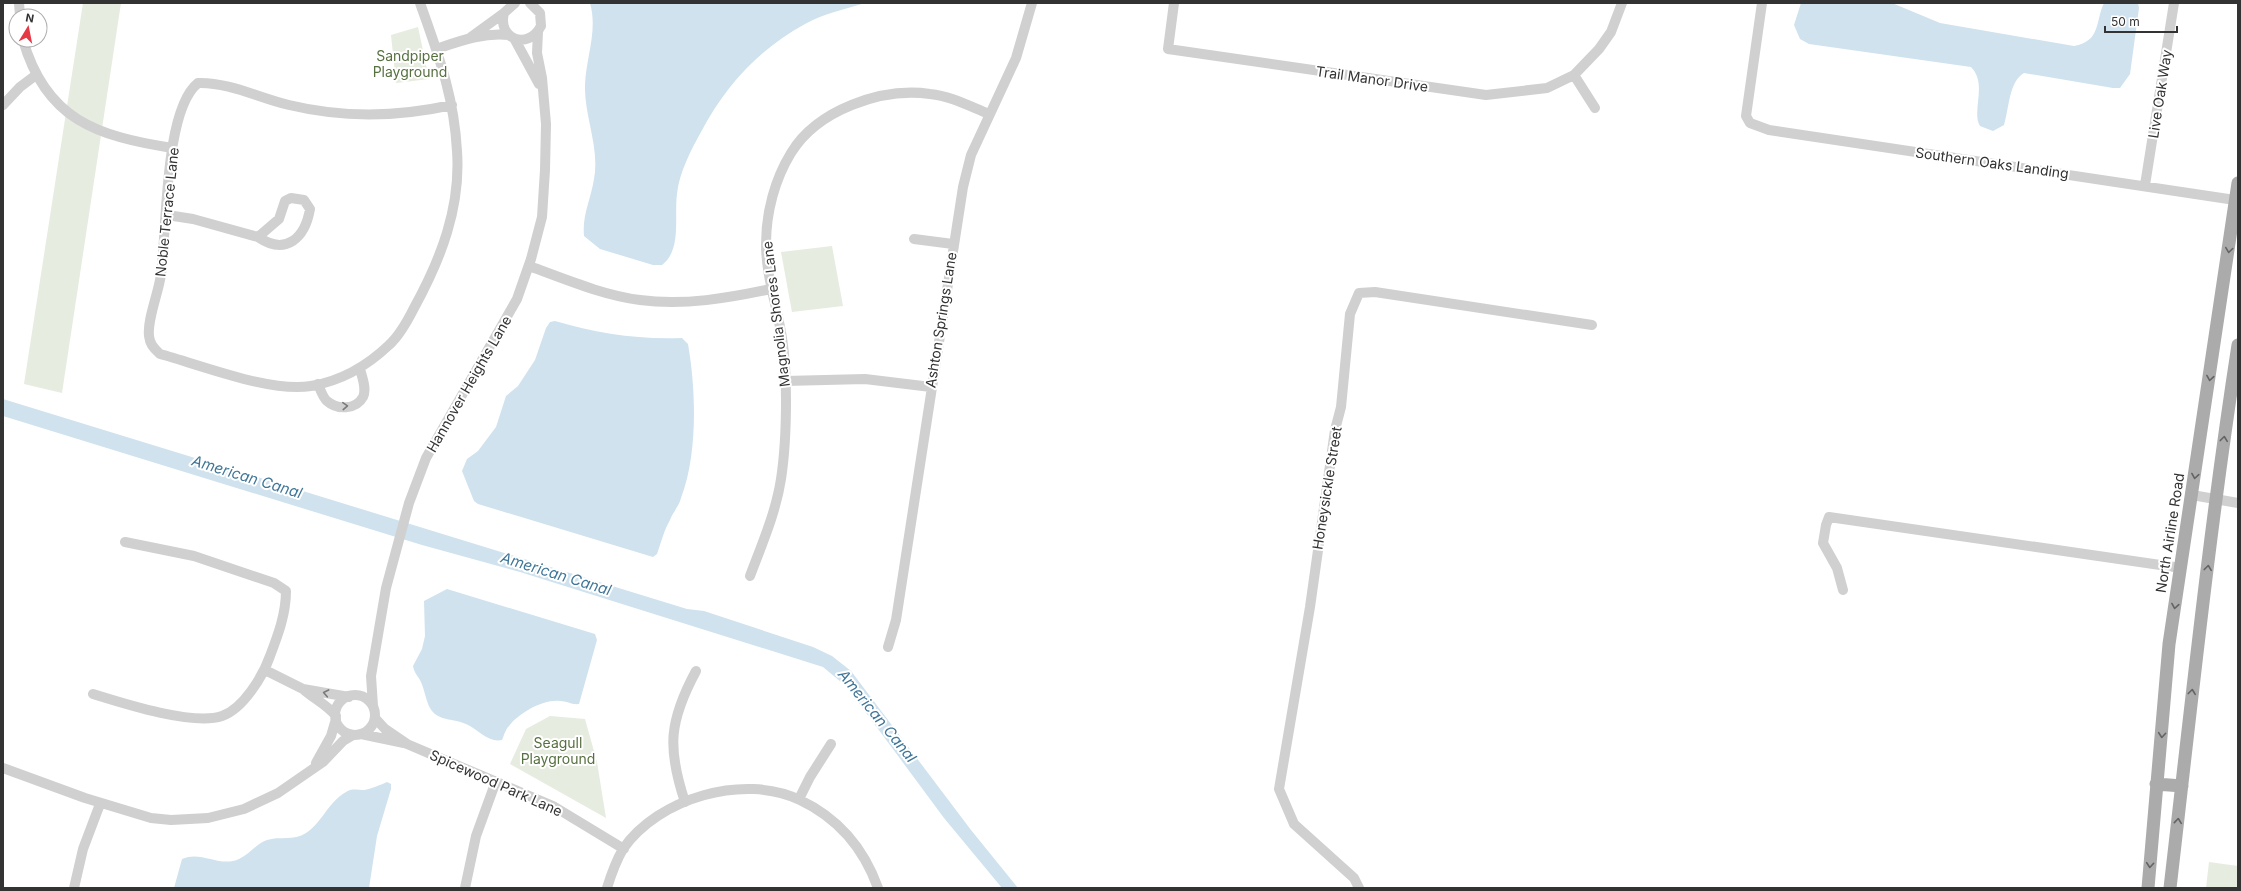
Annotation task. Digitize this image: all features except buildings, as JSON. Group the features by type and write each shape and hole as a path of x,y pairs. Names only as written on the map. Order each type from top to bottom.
{"main road":[{"name":"North Airline Road","path":"2148,888 2169,644 2238,184"},
{"path":"2170,888 2217,500 2238,345"},
{"path":"2156,784 2182,786"}],"street":[{"path":"360,369 364,384 363,396 356,404 347,408 336,406 326,401 318,384 360,369 393,339 412,313 440,258 448,234 457,180 457,152 452,105 448,85 420,3"},
{"name":"Hannover Heights Lane","path":"373,706 371,676 386,588 408,506 426,458 517,299 529,266 542,209 546,124 541,89 542,78 537,53 538,32 542,20 540,13 531,3"},
{"name":"Ashton Springs Lane","path":"888,647 896,620 963,187 971,155 1016,58 1032,3"},
{"name":"Trail Manor Drive","path":"1174,3 1168,49 1486,95 1547,88 1574,75"},
{"path":"1595,108 1574,75 1599,49 1611,32 1622,3"},
{"name":"Southern Oaks Landing","path":"1762,3 1746,116 1750,123 1769,130 2145,185 2235,200"},
{"name":"Live Oak Way","path":"2145,185 2174,3"},
{"path":"471,37 509,7"},
{"name":"Hannover Heights Lane","path":"509,7 503,25 512,37 541,89"},
{"path":"436,49 471,37 492,34 526,40 538,32"},
{"path":"26,48 36,75 59,104 97,130 131,141 172,148"},
{"path":"3,105 20,87 36,75"},
{"name":"Noble Terrace Lane","path":"318,384 288,387 266,384 160,354 151,345 149,335 161,274 172,148 184,100 190,89 198,83 223,85 290,105 349,114 390,115 452,105"},
{"name":"Magnolia Shores Lane","path":"750,576 770,525 781,479 786,412 785,381 782,338 771,289 766,245 767,217 775,188 791,152 813,129 845,108 869,97 900,93 936,95 955,100 989,114"},
{"path":"167,215 199,221 258,237 266,242 284,245 293,242 298,237 308,218 310,209 308,203 298,198 285,201 279,220 258,237"},
{"path":"914,239 953,244"},
{"path":"529,266 609,294 640,300 664,302 699,301 771,289"},
{"name":"Honeysickle Street","path":"1359,888 1354,878 1294,824 1280,789 1310,607 1335,430 1341,407 1350,314 1359,293 1374,292 1592,325"},
{"path":"785,381 865,380 931,387"},
{"path":"2192,496 2238,503"},
{"path":"1843,590 1837,568 1824,543 1826,525 1830,516 2181,568"},
{"path":"93,694 131,706 177,716 212,718 221,717 234,711 265,670 284,615 286,591 274,583 194,556 125,542"},
{"path":"265,670 304,689 313,697 325,704 336,717 340,728 357,734"},
{"path":"685,802 675,771 672,751 673,728 681,698 696,671"},
{"name":"Hannover Heights Lane","path":"352,696 366,685 371,676"},
{"path":"3,768 100,804 151,818 171,820 208,818 244,809 263,801 295,782 323,762 343,741 370,728 375,718 373,706 365,698 304,689"},
{"path":"313,768 330,736 339,704 352,696"},
{"name":"Spicewood Park Lane","path":"375,718 385,729 408,744 553,806 624,849"},
{"name":"Spicewood Park Lane","path":"357,734 408,744"},
{"path":"799,799 810,777 831,744"},
{"path":"465,888 476,836 496,782"},
{"path":"606,888 624,849 644,828 685,802 719,791 752,790 775,792 799,799 826,815 848,834 864,856 878,888"},
{"path":"74,888 83,849 100,804"}],"green space":[{"path":"83,3 121,3 62,393 24,384"},
{"name":"Sandpiper Playground","path":"418,27 429,79 396,83 391,35"},
{"path":"832,246 843,306 792,312 781,252"},
{"name":"Seagull Playground","path":"550,716 585,719 597,762 606,818 510,764 526,729"},
{"path":"2209,862 2238,866 2238,888 2206,888"}],"water":[{"path":"590,3 865,3 819,17 788,34 758,57 732,84 721,99 693,146 680,178 676,203 675,242 672,251 668,259 662,265 653,265 600,249 584,236 584,221 593,186 595,167 594,144 585,97 586,75 593,24"},
{"path":"1801,3 1892,3 1940,23 2074,46 2089,40 2093,35 2096,30 2104,3 2138,3 2139,8 2130,74 2120,88 2024,73 2015,82 2012,89 2004,125 1993,131 1980,126 1977,113 1979,89 1978,81 1976,74 1971,67 1809,44 1800,39 1794,25"},
{"path":"555,321 618,335 650,338 682,338 688,344 693,381 694,422 693,442 687,481 680,501 666,528 657,554 653,557 478,504 474,501 462,471 467,459 478,451 496,427 506,396 518,386 535,360 546,328 550,322"},
{"name":"American Canal","path":"3,399 687,609 704,611 813,647 832,656 851,671 971,830 1018,888 1002,888 944,818 847,687 823,667 520,572 422,545 3,416"},
{"path":"447,589 595,634 597,640 579,704 553,701 546,702 532,708 513,721 502,740 488,738 466,724 439,717 435,714 428,704 422,684 413,666 422,649 425,636 424,601"},
{"path":"387,782 391,784 391,789 377,836 369,888 174,888 182,859 196,856 225,862 239,859 267,840 276,838 292,838 306,833 312,829 334,801 348,791 364,790"}]}
